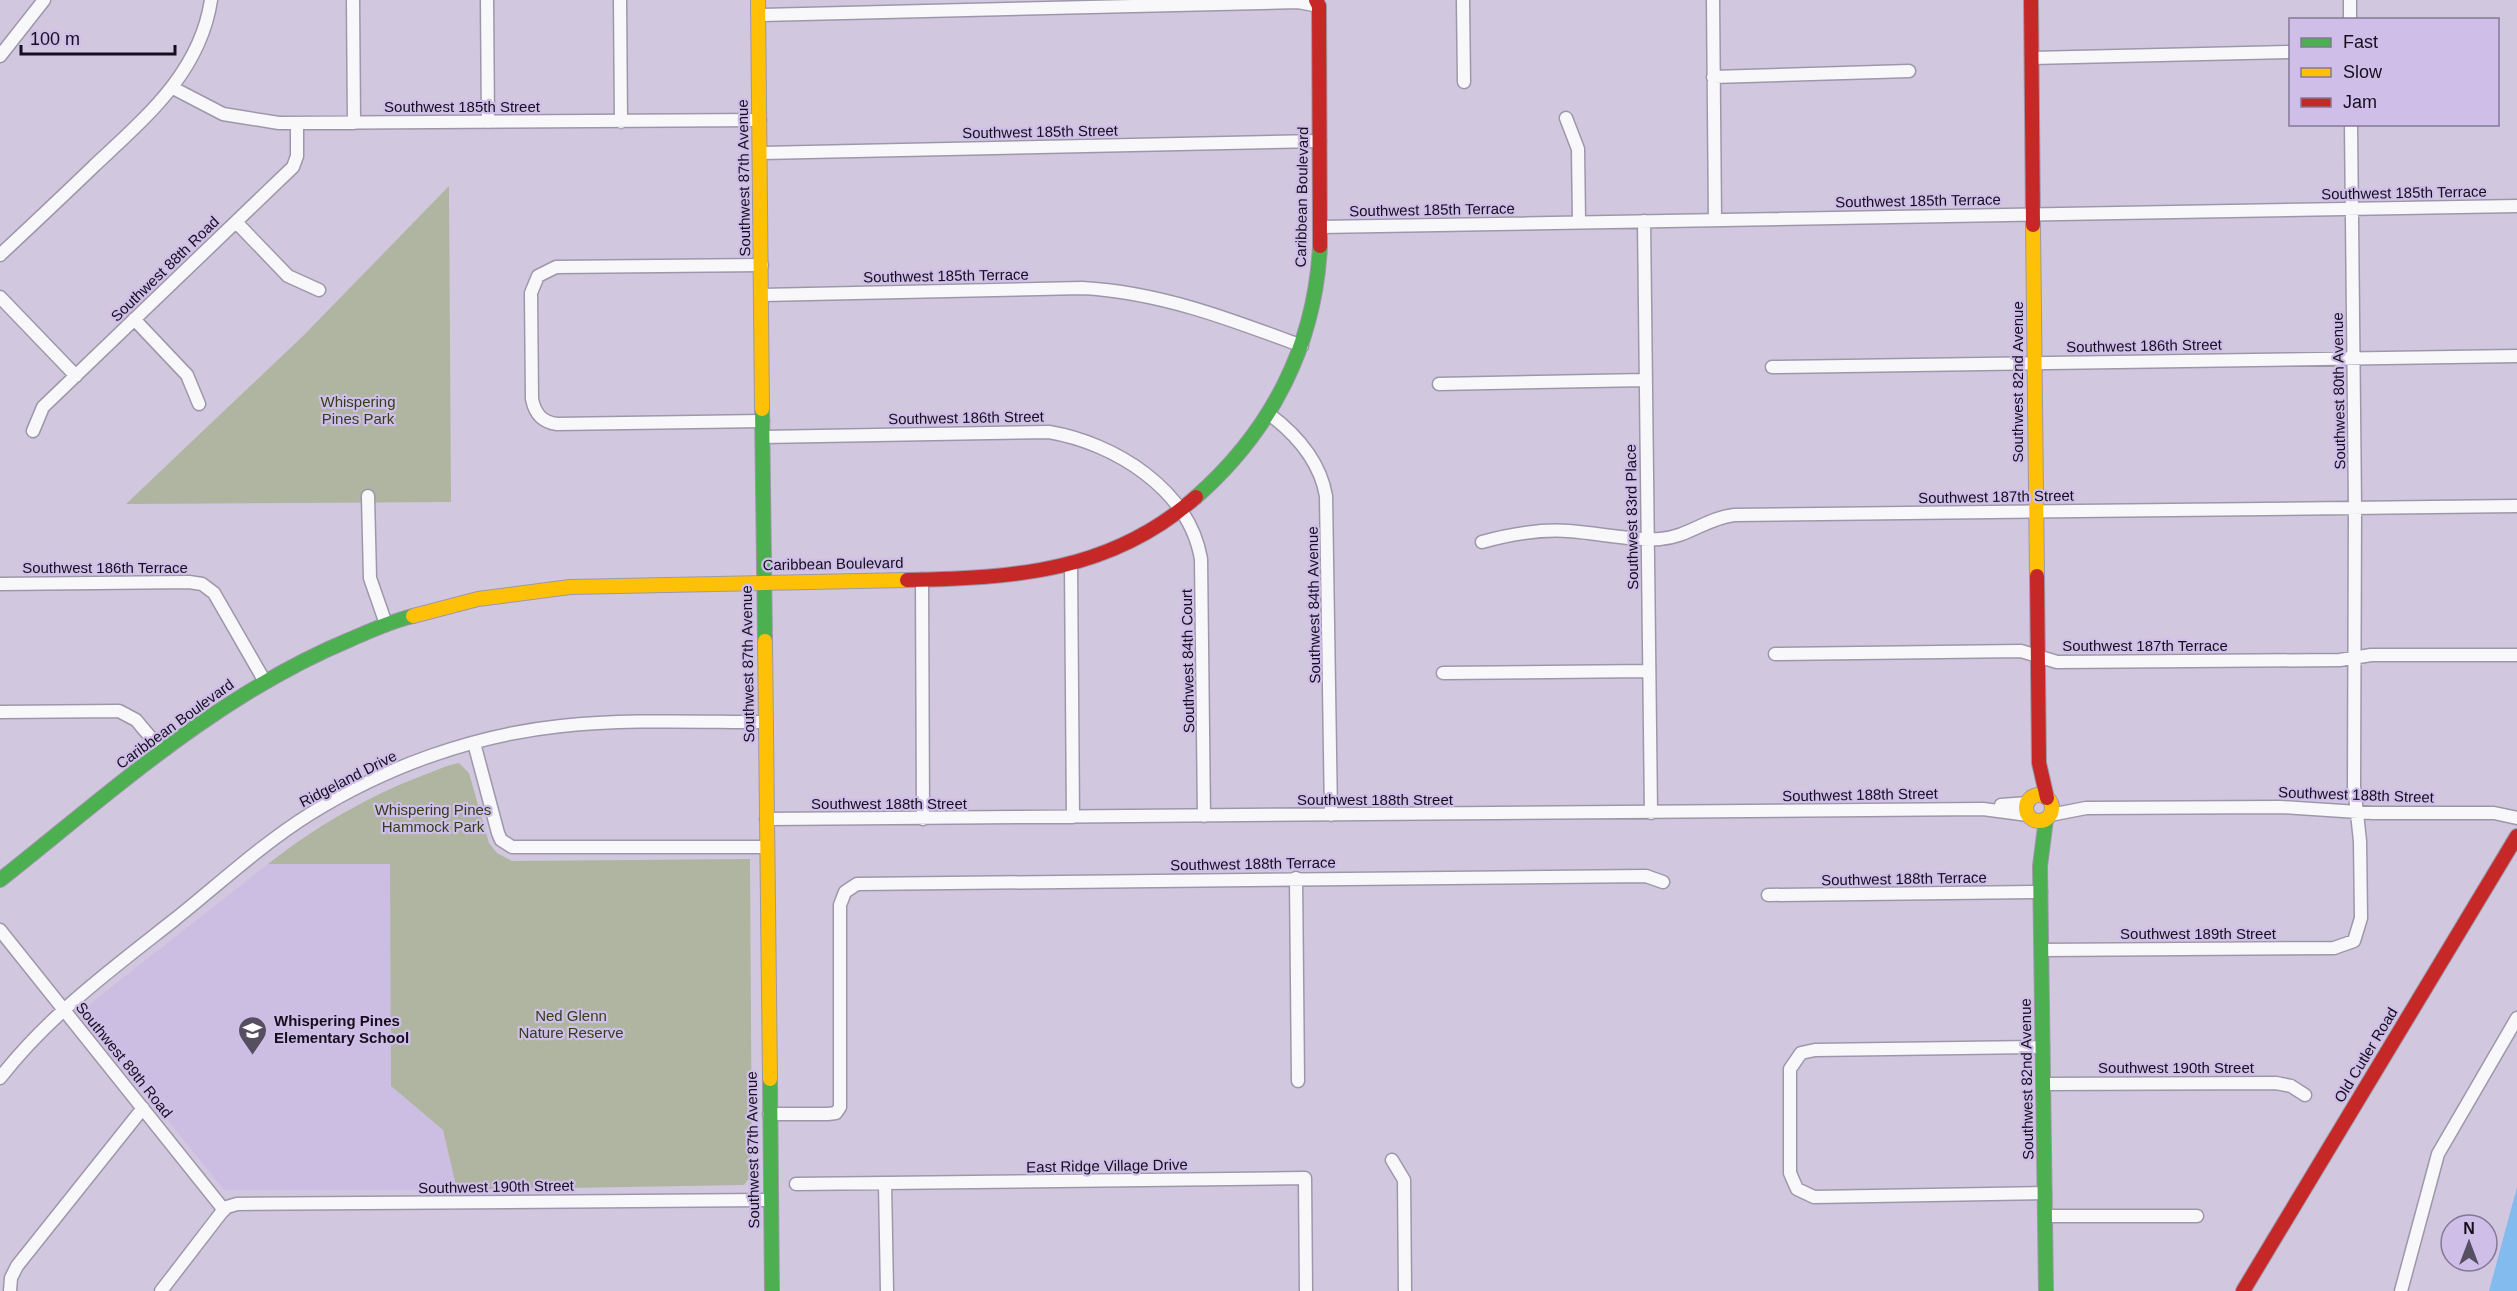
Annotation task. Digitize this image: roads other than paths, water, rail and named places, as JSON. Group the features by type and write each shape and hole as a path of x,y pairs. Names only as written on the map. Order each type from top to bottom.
{"street":[{"path":"0,56 44,0"},
{"path":"0,255 135,127 172,88 197,47 211,0"},
{"path":"353,0 354,123"},
{"path":"487,0 488,122"},
{"path":"620,0 621,122"},
{"name":"Southwest 87th Avenue","path":"758,0 771,1291"},
{"path":"1463,0 1464,82"},
{"path":"1713,0 1715,220"},
{"name":"Southwest 82nd Avenue","path":"2031,0 2039,764 2035,771 2040,809 2046,1291"},
{"path":"2350,0 2350,18"},
{"path":"759,15 1154,3 1319,2"},
{"name":"Caribbean Boulevard","path":"0,880 205,718 264,680 326,649 386,624 457,604 539,590 764,581 1004,577 1071,564 1130,542 1179,511 1229,467 1269,414 1283,391 1302,346 1316,287 1320,227 1319,2"},
{"path":"2032,58 2289,52"},
{"path":"1713,77 1909,71"},
{"name":"Southwest 185th Street","path":"172,88 223,114 250,120 297,123 760,120"},
{"path":"1566,118 1578,149 1579,222"},
{"name":"Southwest 88th Road","path":"33,431 43,406 293,167 297,156 297,123"},
{"name":"Southwest 80th Avenue","path":"2351,126 2357,813"},
{"name":"Southwest 185th Street","path":"760,153 1320,141"},
{"name":"Southwest 185th Terrace","path":"1320,227 2517,206"},
{"name":"Southwest 83rd Place","path":"1644,221 1651,813"},
{"path":"236,222 288,276 319,290"},
{"path":"762,265 556,267 538,276 531,292 532,399 540,417 557,424 763,421"},
{"name":"Southwest 185th Terrace","path":"762,295 1082,288 1117,290 1169,300 1302,346"},
{"path":"0,297 76,376"},
{"path":"134,319 187,375 199,404"},
{"name":"Southwest 186th Street","path":"1772,367 2517,356"},
{"path":"1439,384 1646,381"},
{"name":"Southwest 84th Avenue","path":"1269,414 1307,451 1322,478 1326,496 1331,815"},
{"name":"Southwest 186th Street","path":"763,437 1029,430 1059,434 1096,445 1132,464 1157,484 1179,511"},
{"path":"368,496 370,578 386,624"},
{"name":"Southwest 187th Street","path":"1482,542 1516,533 1541,530 1581,532 1614,539 1673,538 1716,518 1734,515 2517,506"},
{"name":"Southwest 84th Court","path":"1179,511 1194,533 1201,559 1204,816"},
{"path":"1071,564 1073,817"},
{"path":"922,579 923,819"},
{"name":"Southwest 186th Terrace","path":"0,584 202,584 220,601 264,680"},
{"name":"Southwest 187th Terrace","path":"1775,654 2020,651 2057,662 2371,655 2517,655"},
{"path":"1443,673 1649,671"},
{"path":"0,711 119,711 136,720 162,751"},
{"name":"Ridgeland Drive","path":"0,1078 27,1044 63,1009 307,816 393,771 474,743 571,725 765,722"},
{"path":"474,743 498,833 501,840 512,848 767,847"},
{"name":"Southwest 188th Street","path":"766,819 1651,813 1983,809 1993,805 2040,809 2281,807 2357,813 2484,812 2507,814 2517,818"},
{"name":"Southwest 189th Street","path":"2042,950 2334,948 2354,941 2361,918 2360,841 2357,813"},
{"name":"Old Cutler Road","path":"2243,1291 2517,836"},
{"name":"Southwest 188th Terrace","path":"769,1114 828,1114 838,1110 841,1099 840,905 845,892 852,885 866,882 1646,876 1663,882"},
{"path":"1296,878 1298,1081"},
{"name":"Southwest 188th Terrace","path":"1768,895 2041,892"},
{"name":"Southwest 89th Road","path":"0,930 224,1210"},
{"path":"2401,1291 2438,1154 2517,1018"},
{"path":"2043,1047 1810,1051 1798,1056 1792,1064 1790,1073 1790,1173 1797,1189 1814,1197 2045,1193"},
{"name":"Southwest 190th Street","path":"2044,1084 2276,1083 2291,1086 2305,1095"},
{"path":"10,1291 11,1278 17,1266 143,1108"},
{"path":"1392,1160 1404,1180 1405,1291"},
{"name":"East Ridge Village Drive","path":"796,1184 1305,1178 1306,1291"},
{"path":"885,1183 887,1291"},
{"name":"Southwest 190th Street","path":"224,1210 237,1204 770,1200"},
{"path":"161,1291 224,1210"},
{"path":"2045,1216 2196,1216"}],"water":[{"path":"2517,1187 2517,1291 2489,1291 2494,1273 2499,1273 2499,1254"}],"place":[{"name":"Whispering Pines Elementary School","path":"253,1056"}],"park label":[{"name":"Whispering Pines Park","path":"358,410"},
{"name":"Whispering Pines Hammock Park","path":"433,818"},
{"name":"Ned Glenn Nature Reserve","path":"571,1024"}]}
